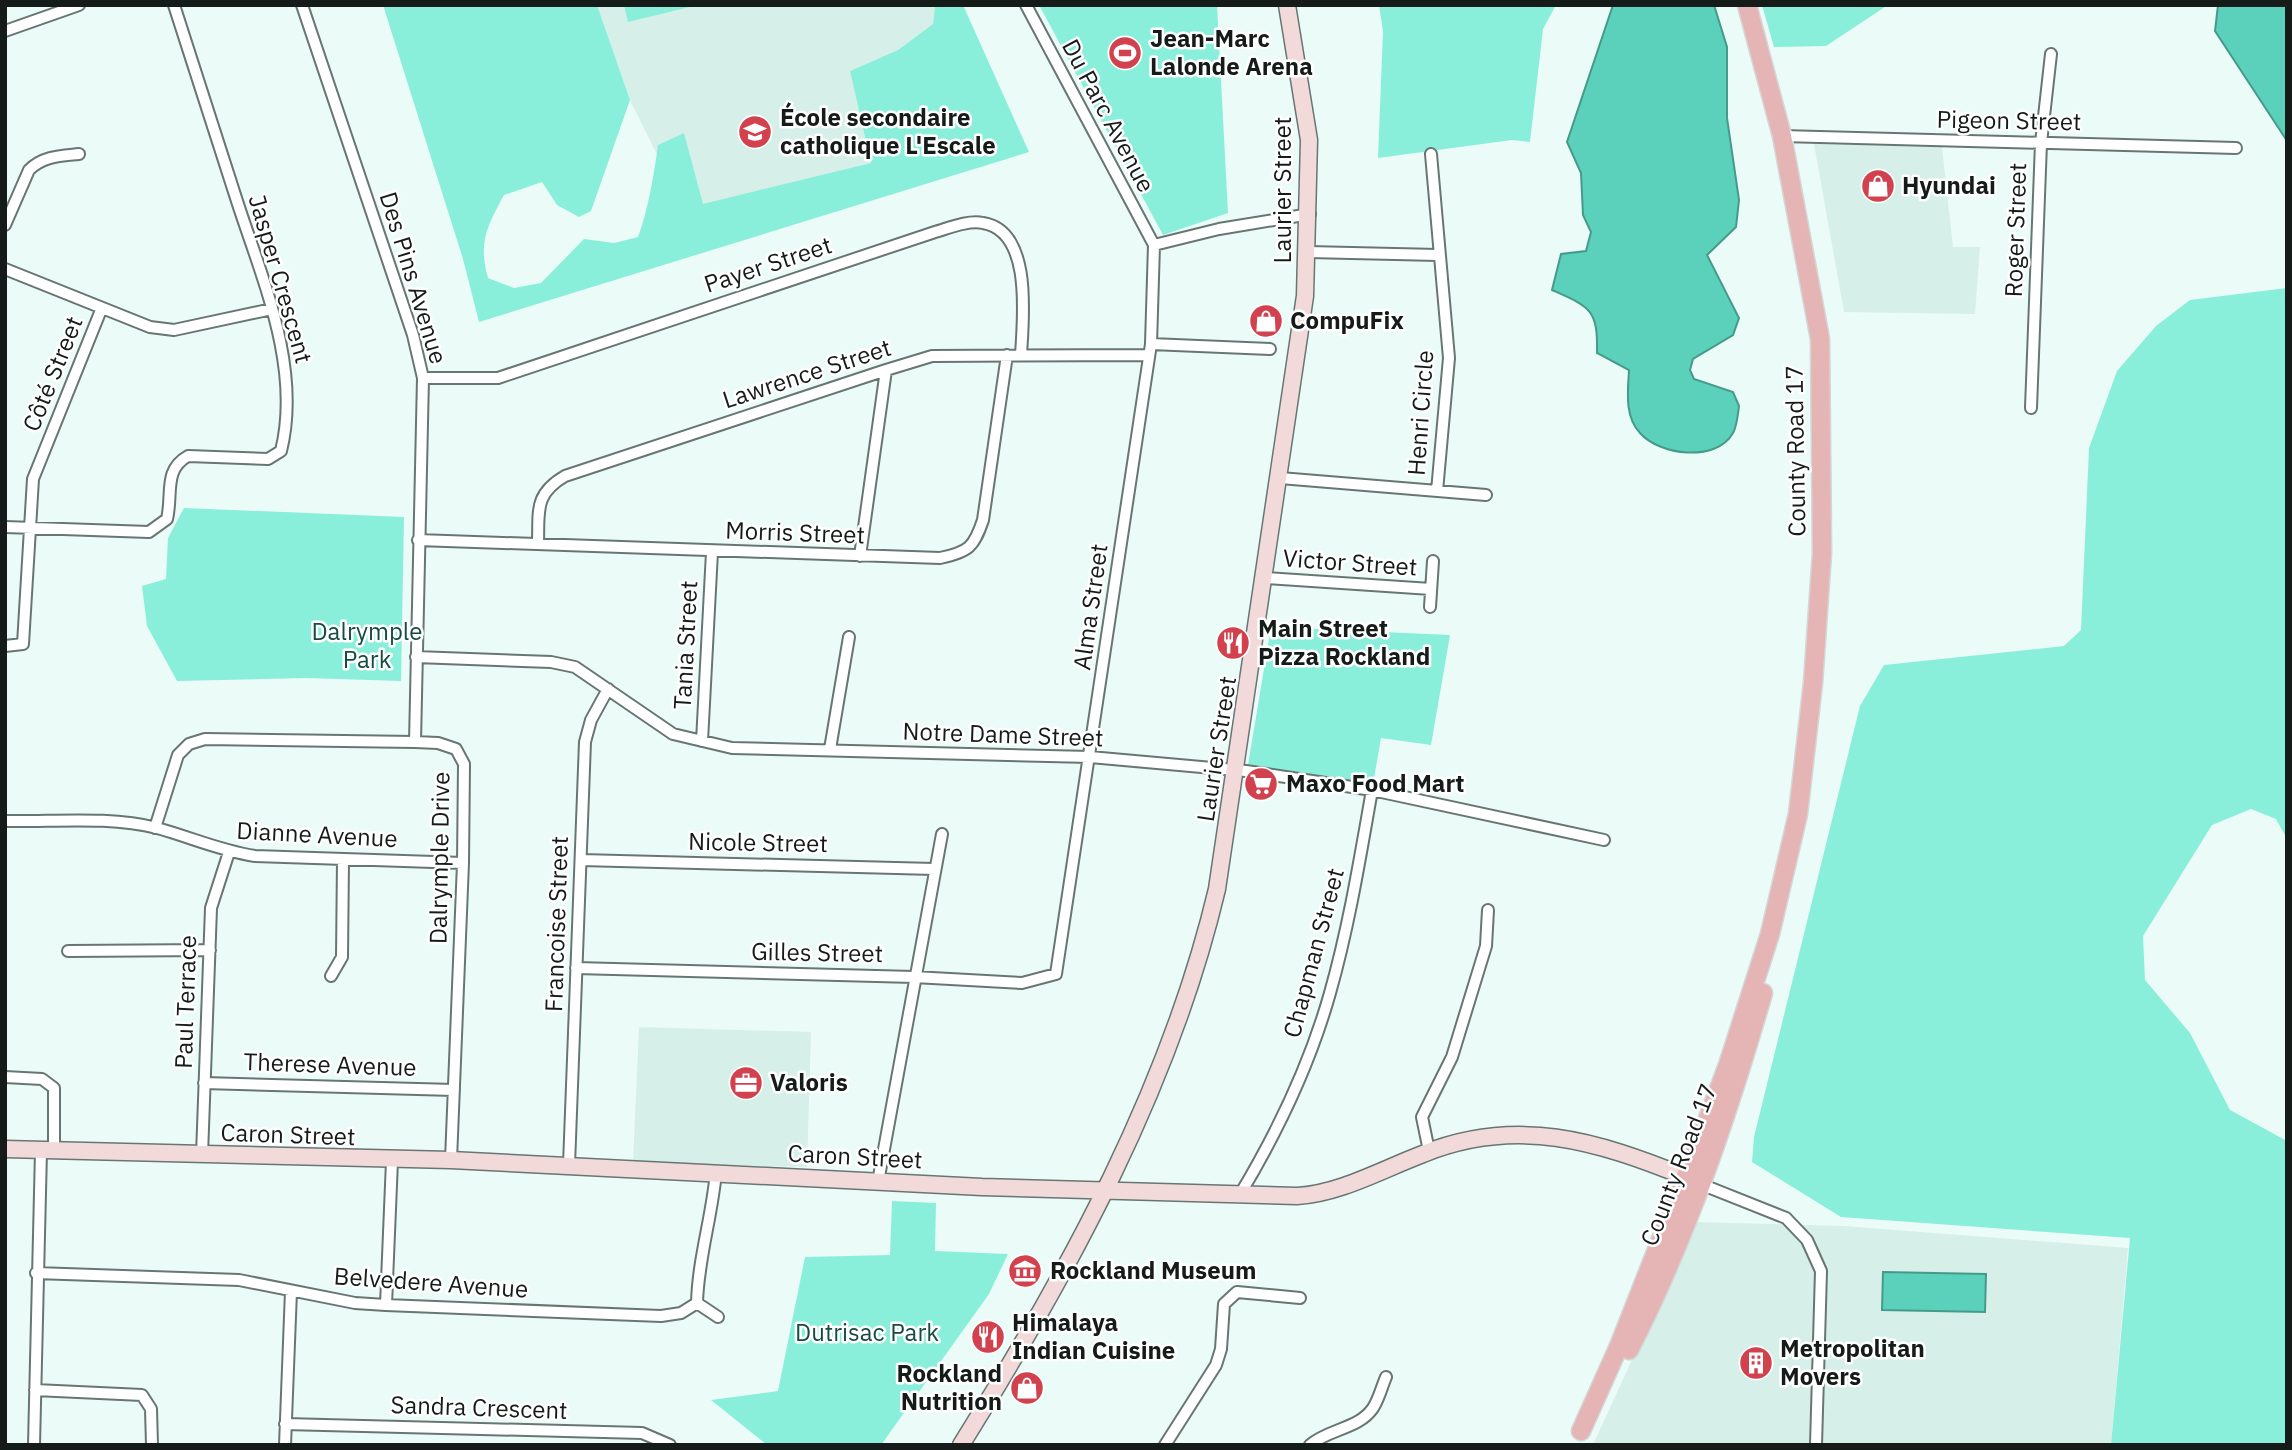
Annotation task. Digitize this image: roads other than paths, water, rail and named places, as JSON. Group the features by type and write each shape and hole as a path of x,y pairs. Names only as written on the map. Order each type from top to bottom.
{"main road":[{"name":"County Road 17","path":"1576,1438 1609,1390 1633,1342 1693,1180 1732,1098 1777,935 1779,900 1798,814 1813,683 1822,553 1819,340 1782,136 1747,5"}],"street":[{"path":"5,31 79,5"},
{"name":"Jasper Crescent","path":"5,527 149,532 167,519 171,472 177,463 188,456 268,459 281,451 285,434 287,386 272,309 174,5"},
{"name":"Des Pins Avenue","path":"302,5 413,335 423,378 415,742"},
{"name":"Du Parc Avenue","path":"1026,5 1154,245"},
{"name":"Laurier Street","path":"961,1445 1063,1274 1104,1190 1168,1050 1204,945 1217,889 1302,330 1310,214 1307,111 1287,5"},
{"name":"Roger Street","path":"2031,408 2041,143 2050,54"},
{"name":"Pigeon Street","path":"1782,136 2236,148"},
{"path":"5,225 30,170 36,163 49,158 79,154"},
{"name":"Henri Circle","path":"1431,154 1449,358 1437,491"},
{"path":"1154,245 1219,229 1310,214"},
{"name":"Payer Street","path":"423,378 498,377 934,232 961,224 984,223 1002,232 1015,250 1022,272 1024,315 1021,355"},
{"name":"Alma Street","path":"1056,974 1150,349 1154,245"},
{"path":"1308,252 1438,255"},
{"path":"5,269 101,310 150,327 174,330 272,309"},
{"name":"Côté Street","path":"5,646 23,644 33,479 101,310"},
{"name":"Lawrence Street","path":"538,543 540,502 548,486 565,476 932,356 1150,349 1270,349"},
{"name":"Morris Street","path":"418,540 860,556 940,558 963,554 976,540 983,520 1007,355"},
{"path":"860,556 886,370"},
{"name":"Henri Circle","path":"1280,478 1486,495"},
{"name":"Tania Street","path":"702,741 712,552"},
{"name":"Victor Street","path":"1430,607 1433,561"},
{"name":"Victor Street","path":"1265,579 1431,589"},
{"path":"830,750 849,637"},
{"name":"Notre Dame Street","path":"416,657 551,662 575,667 673,734 732,747 1090,757 1237,770 1372,790 1604,840"},
{"name":"Francoise Street","path":"569,1165 585,742 591,720 608,689"},
{"name":"Dalrymple Drive","path":"155,828 178,755 189,744 205,739 438,743 456,750 464,764 463,863 451,1160"},
{"name":"Chapman Street","path":"1239,1196 1257,1166 1306,1064 1330,994 1352,903 1372,790"},
{"name":"Dianne Avenue","path":"5,821 117,822 155,828 229,852 343,860 463,863"},
{"path":"878,1182 942,834"},
{"name":"Paul Terrace","path":"202,1156 211,908 229,852"},
{"path":"331,976 342,957 343,860"},
{"name":"Nicole Street","path":"581,860 934,869"},
{"path":"1429,1151 1422,1117 1452,1057 1486,946 1488,910"},
{"path":"68,951 210,950"},
{"name":"Gilles Street","path":"576,968 914,977 1022,983 1056,974"},
{"path":"5,1077 42,1079 54,1088 36,1273 34,1445"},
{"name":"Therese Avenue","path":"204,1083 454,1090"},
{"name":"Caron Street","path":"5,1149 392,1161 451,1160 878,1182 1239,1196 1313,1194 1429,1151 1481,1137 1550,1135 1608,1147 1693,1180"},
{"path":"386,1305 392,1161"},
{"path":"716,1172 713,1211 698,1267 696,1303 718,1317"},
{"path":"1693,1180 1786,1218 1807,1240 1821,1271 1816,1445"},
{"name":"Belvedere Avenue","path":"36,1273 239,1280 355,1303 386,1305 661,1316 681,1313 696,1303"},
{"path":"285,1445 291,1291"},
{"path":"1165,1445 1216,1365 1221,1349 1224,1304 1237,1292 1300,1298"},
{"path":"1310,1445 1318,1438 1358,1421 1373,1409 1386,1377"},
{"path":"35,1390 142,1395 151,1409 152,1445"},
{"name":"Sandra Crescent","path":"285,1424 642,1433 670,1445"}],"place":[{"name":"Jean-Marc Lalonde Arena","path":"1125,53"},
{"name":"École secondaire catholique L'Escale","path":"755,132"},
{"name":"Hyundai","path":"1878,186"},
{"name":"CompuFix","path":"1266,321"},
{"name":"Main Street Pizza Rockland","path":"1233,643"},
{"name":"Maxo Food Mart","path":"1261,784"},
{"name":"Valoris","path":"746,1083"},
{"name":"Rockland Museum","path":"1025,1271"},
{"name":"Himalaya Indian Cuisine","path":"988,1337"},
{"name":"Metropolitan Movers","path":"1756,1363"},
{"name":"Rockland Nutrition","path":"1027,1388"}],"park label":[{"name":"Dalrymple Park","path":"367,646"},
{"name":"Dutrisac Park","path":"867,1333"}]}
